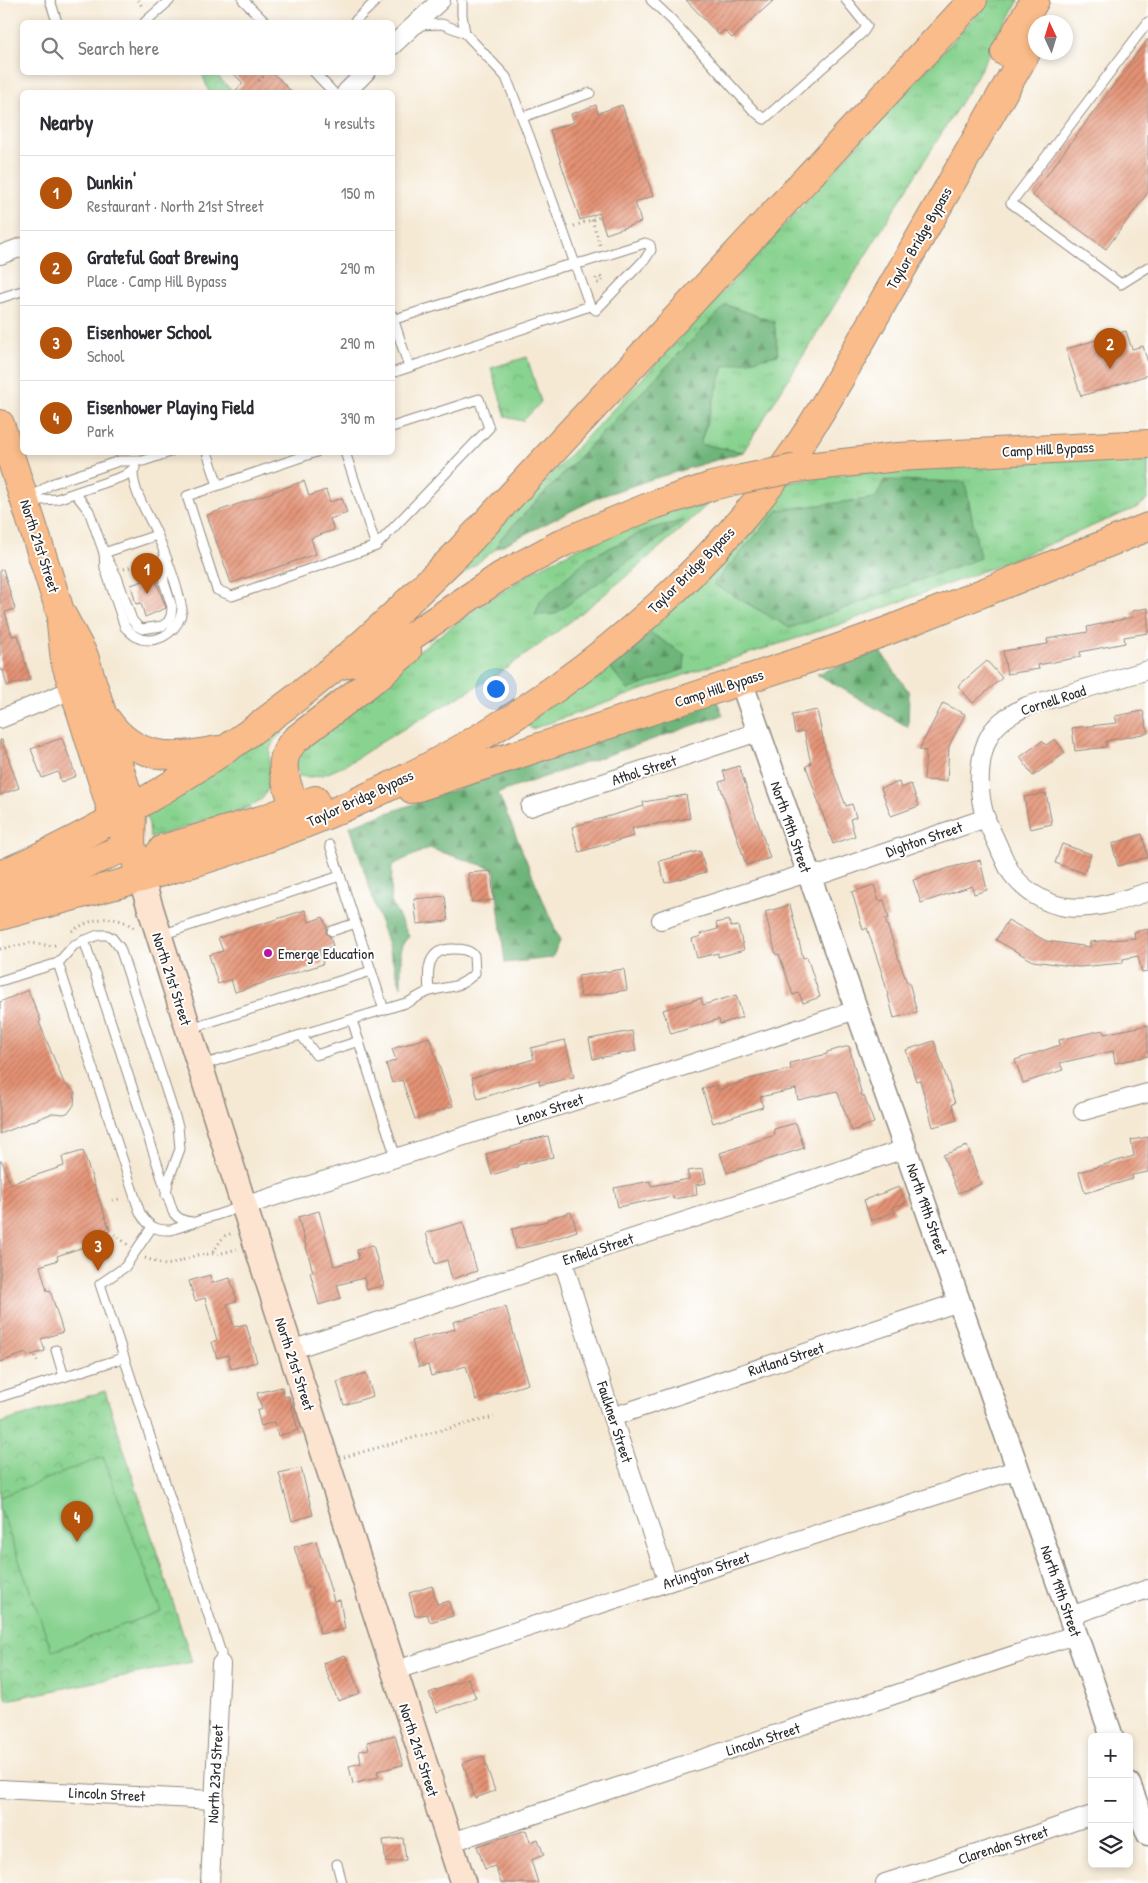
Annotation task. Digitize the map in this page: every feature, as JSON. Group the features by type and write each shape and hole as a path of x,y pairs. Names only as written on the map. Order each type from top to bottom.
{"main road":[{"path":"0,874 64,845 123,813 229,747 336,667 374,633 455,556 973,0"},
{"path":"464,600 382,673 295,740 289,747 284,754 283,770 290,820 328,795 399,762 474,721 511,698 616,620 649,591 711,529 767,462 790,427 1035,0"},
{"path":"1047,15 1056,0"},
{"name":"Taylor Bridge Bypass","path":"0,916 141,878 244,847 290,820 406,777 475,740 520,712 572,676 627,632 685,579 723,540 780,472 804,436 1028,49"},
{"name":"North 21st Street","path":"0,424 60,611 84,656 102,713 123,813 141,878 393,1672 463,1883"},
{"name":"Camp Hill Bypass","path":"336,667 391,650 464,600 536,555 586,532 651,506 712,486 742,478 829,463 1148,444"},
{"name":"Camp Hill Bypass","path":"290,820 741,681 887,631 1148,527"},
{"name":"North 21st Street","path":"60,611 66,661 74,688 123,813"},
{"path":"102,713 114,730 125,741 138,749 152,754 182,756 229,747"},
{"path":"0,900 132,845"}],"street":[{"path":"395,43 414,26 435,2"},
{"path":"346,90 363,75"},
{"path":"0,254 20,248"},
{"name":"Cornell Road","path":"986,818 980,784 982,757 989,739 999,723 1012,713 1028,706 1148,670"},
{"name":"North 19th Street","path":"741,681 1111,1733"},
{"path":"0,720 74,688"},
{"name":"Athol Street","path":"530,807 758,732"},
{"path":"986,818 1010,873 1034,895 1047,901 1065,907 1084,908 1102,906 1148,892"},
{"name":"Dighton Street","path":"661,920 807,873 823,874 986,818"},
{"name":"Lenox Street","path":"244,1206 856,1010"},
{"path":"1083,1111 1148,1093"},
{"name":"Enfield Street","path":"291,1350 906,1149"},
{"name":"Faulkner Street","path":"563,1261 612,1417 668,1582"},
{"name":"Rutland Street","path":"612,1417 959,1302"},
{"name":"Arlington Street","path":"393,1672 1018,1468"},
{"name":"Lincoln Street","path":"450,1843 1073,1625 1148,1590"},
{"name":"North 23rd Street","path":"210,1883 221,1664"},
{"name":"Lincoln Street","path":"0,1788 214,1800"},
{"path":"1133,1800 1148,1834"},
{"name":"Clarendon Street","path":"885,1883 1088,1816"}],"lane":[{"path":"50,0 56,20"},
{"path":"148,20 170,0"},
{"path":"243,0 263,20"},
{"path":"356,20 377,0"},
{"path":"462,0 465,33"},
{"path":"651,0 754,111 764,119 864,32 866,26 846,0"},
{"path":"1148,22 1011,203 1121,284 1148,267"},
{"path":"395,317 561,267 575,264 648,243 651,246 646,258 596,310 590,306 575,264 523,117 506,77 465,33 442,24 414,26"},
{"path":"318,75 341,90"},
{"path":"523,117 590,94"},
{"path":"0,298 20,292"},
{"path":"395,372 590,306"},
{"path":"395,324 409,366"},
{"path":"307,455 187,496 217,590 232,596 376,546 489,428 479,398 395,426"},
{"path":"25,501 57,499 124,476 143,461 155,455"},
{"path":"208,455 218,485"},
{"path":"346,455 376,546"},
{"path":"25,501 51,484 118,457 143,461"},
{"path":"74,493 89,511 104,553 117,577 132,620 142,629 149,629 168,622 172,608 164,582 162,549 132,480 133,469"},
{"path":"104,553 157,535"},
{"path":"330,845 384,1010"},
{"path":"159,936 340,876"},
{"path":"332,931 356,923"},
{"path":"0,981 58,963 74,946 98,935 112,938 120,948 178,1126 180,1149 168,1181 166,1195"},
{"path":"84,940 166,1195 177,1218 184,1222 194,1222"},
{"path":"200,1065 409,1002 429,991 458,986 467,982 475,973 474,955 468,950 451,948 434,955 428,970 429,991"},
{"path":"58,963 144,1221 159,1231 171,1230 244,1206"},
{"path":"188,1029 371,971"},
{"path":"352,1020 396,1158"},
{"path":"301,1035 316,1055 359,1042"},
{"path":"152,1227 125,1267 100,1284 221,1653 221,1664"},
{"path":"56,1350 64,1377"},
{"path":"0,1397 123,1358"},
{"path":"337,1864 342,1883"}],"path":[{"path":"259,81 265,75"},
{"path":"574,226 600,217"},
{"path":"592,220 600,245"},
{"path":"596,270 598,277"},
{"path":"213,1253 224,1236 235,1232"},
{"path":"115,1234 148,1260 165,1265 197,1254 230,1252 240,1248"},
{"path":"35,1356 39,1365"},
{"path":"327,1462 438,1430 494,1417"}],"green space":[{"path":"990,0 1019,0 971,86 743,452 700,445 724,365 778,355 774,322 726,305 501,538 497,548 428,601 642,379"},
{"path":"203,75 222,75 219,78 232,90 208,90"},
{"path":"726,305 774,322 778,355 724,366 700,444 743,452 599,497 497,548 501,538"},
{"path":"527,357 541,402 523,421 506,417 491,368"},
{"path":"1148,453 1148,499 1138,507 999,565 838,625 704,668 532,729 526,724 785,483 888,468","holes":["876,498 980,558 778,511"]},
{"path":"884,480 965,482 980,558 790,628 713,584 778,510 876,498"},
{"path":"708,504 611,589 503,670 346,764 322,775 299,776 295,762 296,754 417,652 477,608 533,571 583,546 672,511"},
{"path":"685,520 555,614 535,615 541,600 588,558 649,529"},
{"path":"651,633 685,655 684,669 628,690 610,667"},
{"path":"880,651 909,692 908,727 817,674"},
{"path":"716,699 723,715 498,793 560,941 552,958 505,963 494,869 429,848 392,865 391,902 409,936 401,949 401,987 350,826"},
{"path":"278,721 285,730 274,740 270,749 268,788 263,798 248,808 150,838 149,824 143,809"},
{"path":"105,1391 192,1662 7,1700 0,1673 0,1423"},
{"path":"103,1457 161,1611 52,1651 0,1508 0,1497"}],"building":[{"path":"686,0 774,0 732,38 724,30 719,35"},
{"path":"1148,39 1148,192 1106,249 1032,195"},
{"path":"235,75 275,75 290,90 236,90 243,83"},
{"path":"596,105 598,113 622,105 653,196 635,202 641,222 606,234 599,213 580,220 550,130 574,122 571,114"},
{"path":"1126,331 1132,349 1143,346 1148,363 1148,375 1081,396 1066,349"},
{"path":"304,481 309,496 326,490 330,502 342,498 347,513 330,519 334,530 311,538 316,554 231,583 207,515"},
{"path":"3,569 15,609 5,612 12,636 18,635 30,680 7,686 3,670 0,671 0,570"},
{"path":"149,579 150,583 156,581 166,608 145,617 141,603 136,604 131,585"},
{"path":"1148,608 1148,633 1124,637 1125,643 1080,652 1080,657 1038,665 1039,669 1007,674 1003,651 1048,644 1047,639 1088,632 1087,627 1133,617 1132,611"},
{"path":"987,661 1002,678 973,703 958,686"},
{"path":"943,703 965,714 949,746 947,781 924,780 926,751 919,750"},
{"path":"817,710 826,753 846,806 852,804 856,817 850,819 855,836 833,844 806,766 811,764 804,731 795,733 792,715"},
{"path":"1143,711 1148,733 1106,741 1106,747 1075,751 1072,728 1117,723 1115,716"},
{"path":"62,738 76,776 61,782 58,772 42,778 31,749"},
{"path":"1055,739 1065,753 1033,776 1020,757 1042,741 1046,745"},
{"path":"0,740 2,740 19,788 0,795"},
{"path":"739,766 770,858 746,865 719,782 726,780 723,771"},
{"path":"899,782 901,788 911,784 919,806 891,816 881,788"},
{"path":"1046,793 1052,824 1030,829 1024,797"},
{"path":"686,795 690,818 632,828 634,836 579,852 572,827 644,806 643,802"},
{"path":"1142,834 1148,857 1118,866 1112,844"},
{"path":"1062,844 1091,854 1084,873 1055,863"},
{"path":"700,851 706,872 665,883 659,861"},
{"path":"980,860 987,890 974,894 972,886 921,903 913,880"},
{"path":"491,871 494,900 472,902 468,873"},
{"path":"874,885 879,901 884,900 889,918 885,919 907,983 909,982 917,1012 894,1018 883,976 867,928 863,930 852,892"},
{"path":"445,896 448,921 417,924 414,899"},
{"path":"790,905 803,958 807,957 820,997 803,1003 799,993 793,995 779,954 776,955 765,912"},
{"name":"Emerge Education","path":"305,910 309,922 323,917 327,928 326,932 333,946 319,950 323,964 235,992 231,979 218,984 209,955 223,951 218,938"},
{"path":"729,920 731,927 738,926 744,950 718,957 718,953 697,958 692,939 701,936 700,934 718,929 716,923"},
{"path":"1008,920 1046,941 1090,947 1090,942 1135,938 1134,932 1148,929 1148,972 1142,973 1138,956 1123,959 1123,963 1079,967 1033,961 996,940"},
{"path":"624,969 627,990 581,997 578,976"},
{"path":"28,990 64,1083 75,1092 74,1105 69,1112 64,1114 53,1113 0,1134 0,1002"},
{"path":"736,995 743,1017 720,1024 719,1019 671,1034 663,1010 701,998 703,1005"},
{"path":"1148,1025 1148,1056 1115,1063 1113,1051 1060,1063 1063,1070 1023,1083 1015,1060 1060,1045 1059,1040 1103,1030 1104,1034"},
{"path":"632,1031 636,1051 593,1059 589,1039"},
{"path":"429,1037 453,1106 415,1119 402,1080 392,1083 386,1064 396,1060 392,1049"},
{"path":"565,1040 574,1077 540,1085 539,1080 478,1099 472,1078 534,1059 531,1048"},
{"path":"934,1041 955,1103 952,1104 957,1120 933,1127 920,1080 916,1081 906,1050"},
{"path":"849,1046 862,1096 864,1096 874,1123 852,1131 837,1091 798,1100 796,1089 760,1097 763,1107 713,1123 702,1089 716,1085 718,1090 745,1080 791,1069 790,1063 827,1054 827,1052"},
{"path":"796,1123 804,1148 727,1173 720,1153 775,1135 774,1129"},
{"path":"548,1136 553,1157 518,1165 518,1167 492,1175 486,1154 522,1144 521,1142"},
{"path":"1148,1137 1148,1172 1132,1175 1133,1179 1085,1193 1079,1172 1134,1156 1131,1140"},
{"path":"967,1146 981,1184 958,1193 943,1155"},
{"path":"83,1151 110,1231 102,1234 104,1240 57,1256 58,1260 40,1266 47,1291 50,1290 63,1332 41,1339 45,1351 28,1356 26,1353 0,1362 0,1161 2,1161 10,1184 64,1166 62,1157"},
{"path":"703,1169 706,1183 696,1185 697,1195 673,1199 673,1196 618,1207 614,1188 650,1181 651,1186 689,1179 687,1171"},
{"path":"899,1187 906,1203 893,1207 895,1212 871,1221 864,1200"},
{"path":"319,1211 334,1266 359,1259 357,1250 373,1245 384,1285 367,1290 364,1278 337,1285 341,1298 319,1305 310,1272 313,1272 298,1217"},
{"path":"571,1212 577,1231 542,1243 516,1249 512,1229 547,1221 547,1219"},
{"path":"463,1222 477,1271 452,1279 447,1260 435,1264 426,1233"},
{"path":"210,1275 212,1283 230,1278 237,1301 227,1304 234,1327 246,1324 257,1362 231,1369 228,1355 217,1358 212,1342 217,1340 205,1298 195,1301 189,1281"},
{"path":"506,1307 528,1384 476,1400 466,1366 431,1376 428,1365 419,1367 412,1341 455,1329 453,1322"},
{"path":"366,1373 373,1396 344,1405 337,1382"},
{"path":"282,1387 284,1397 289,1396 298,1430 278,1436 274,1422 261,1426 257,1411 262,1409 257,1393"},
{"path":"301,1468 313,1515 292,1521 279,1473"},
{"path":"316,1541 334,1601 340,1600 345,1629 320,1634 311,1587 307,1588 294,1547"},
{"path":"432,1586 437,1604 449,1601 453,1616 430,1622 427,1614 415,1616 409,1593"},
{"path":"345,1655 360,1693 338,1701 323,1663"},
{"path":"468,1678 476,1698 437,1712 429,1693"},
{"path":"395,1735 403,1765 377,1771 379,1777 353,1784 349,1766 361,1763 359,1751 369,1749 367,1742"},
{"path":"483,1756 495,1791 475,1798 463,1763"},
{"path":"526,1830 530,1842 538,1839 544,1855 531,1860 538,1883 501,1883 495,1866 485,1869 477,1846"},
{"path":"403,1838 406,1860 386,1863 383,1840"}],"place":[{"name":"Grateful Goat Brewing","path":"1110,369"},
{"name":"Dunkin'","path":"147,594"},
{"name":"Emerge Education","path":"268,953"},
{"name":"Eisenhower School","path":"98,1271"},
{"name":"Eisenhower Playing Field","path":"77,1542"}]}
